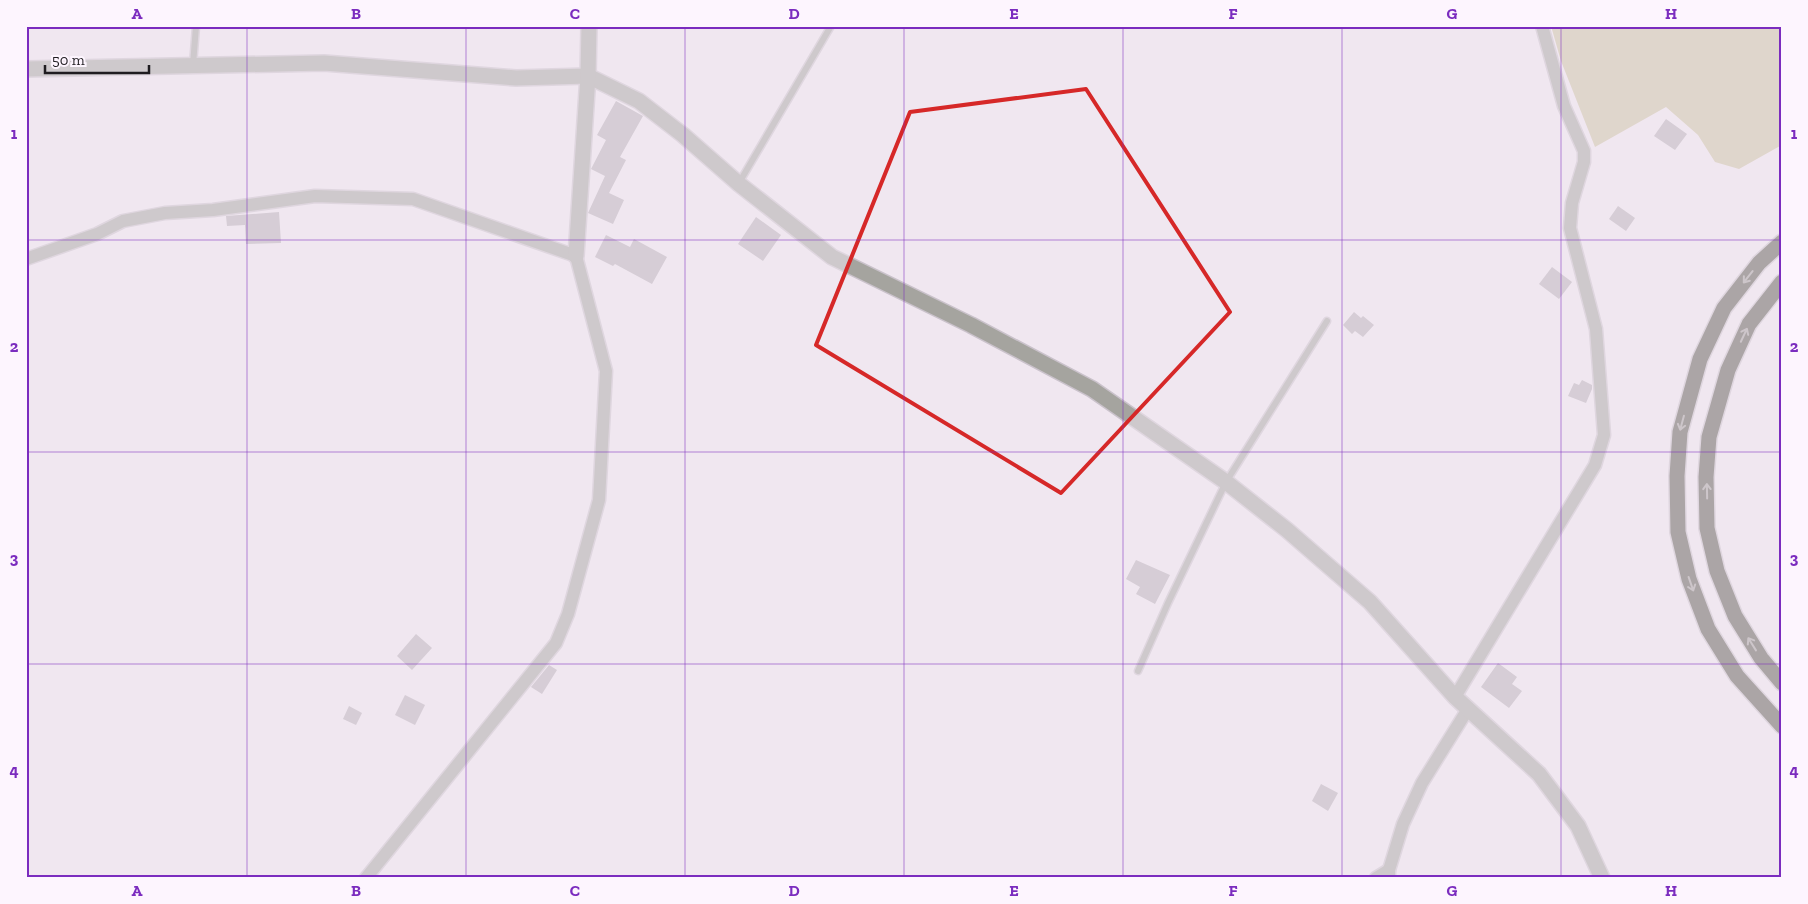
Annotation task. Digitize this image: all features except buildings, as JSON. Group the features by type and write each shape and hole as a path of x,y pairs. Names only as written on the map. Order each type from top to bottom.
{"highway":[{"path":"1782,242 1759,262 1724,308 1700,359 1680,432 1677,476 1678,532 1689,579 1708,629 1737,676 1782,726"},
{"path":"1782,282 1749,324 1728,370 1709,437 1706,476 1708,528 1717,571 1735,616 1760,658 1782,683"}],"street":[{"path":"366,878 556,643 568,614 599,500 606,371 576,256 588,76 589,26"},
{"path":"1455,697 1594,465 1604,435 1596,329 1570,228 1572,204 1584,162 1584,151 1564,106 1542,26"},
{"path":"26,69 324,63 516,78 588,76 639,101 683,135 739,184 832,257 971,325 1092,389 1226,482 1287,530 1370,602 1455,697 1539,774 1578,826 1602,878"},
{"path":"26,259 97,234 123,221 165,213 213,210 315,196 413,198 576,256"},
{"path":"1376,878 1389,874 1403,824 1422,783 1468,709"}],"lane":[{"path":"193,65 196,26"},
{"path":"739,184 831,26"},
{"path":"1138,671 1168,603 1226,482 1327,321"}],"highlighted area":[{"path":"1086,89 1230,312 1061,493 816,345 910,112"}],"shaded area":[{"path":"1551,26 1782,26 1782,145 1739,169 1715,162 1698,135 1666,107 1595,147 1561,61"}]}
